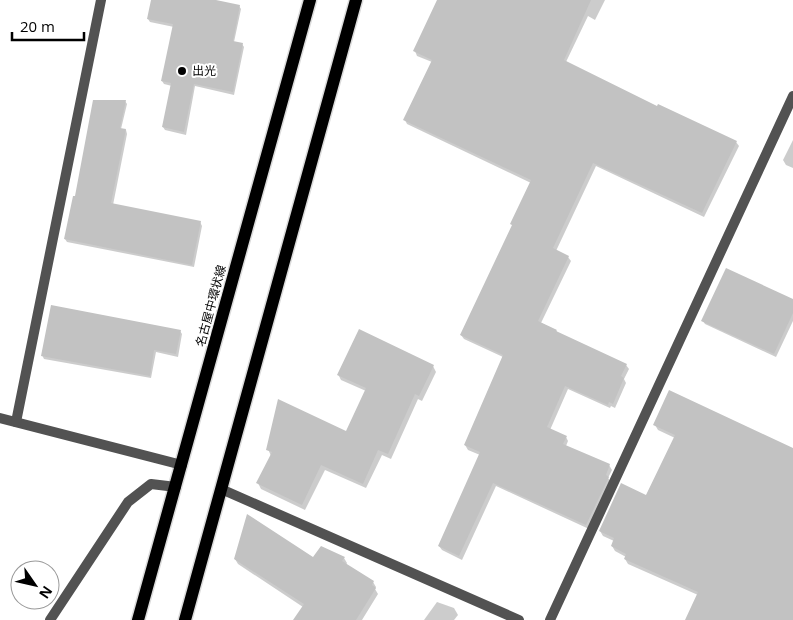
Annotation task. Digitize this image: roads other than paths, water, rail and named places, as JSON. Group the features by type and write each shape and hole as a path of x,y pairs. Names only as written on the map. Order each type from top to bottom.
{"main road":[{"name":"名古屋中環状線","path":"138,620 310,0"},
{"path":"185,620 356,0"}],"street":[{"path":"16,422 101,0"},
{"path":"550,620 793,96"},
{"path":"0,418 182,465"},
{"path":"50,620 128,502 151,484 176,487"},
{"path":"221,489 519,620"}],"place":[{"name":"出光","path":"182,71"}]}
